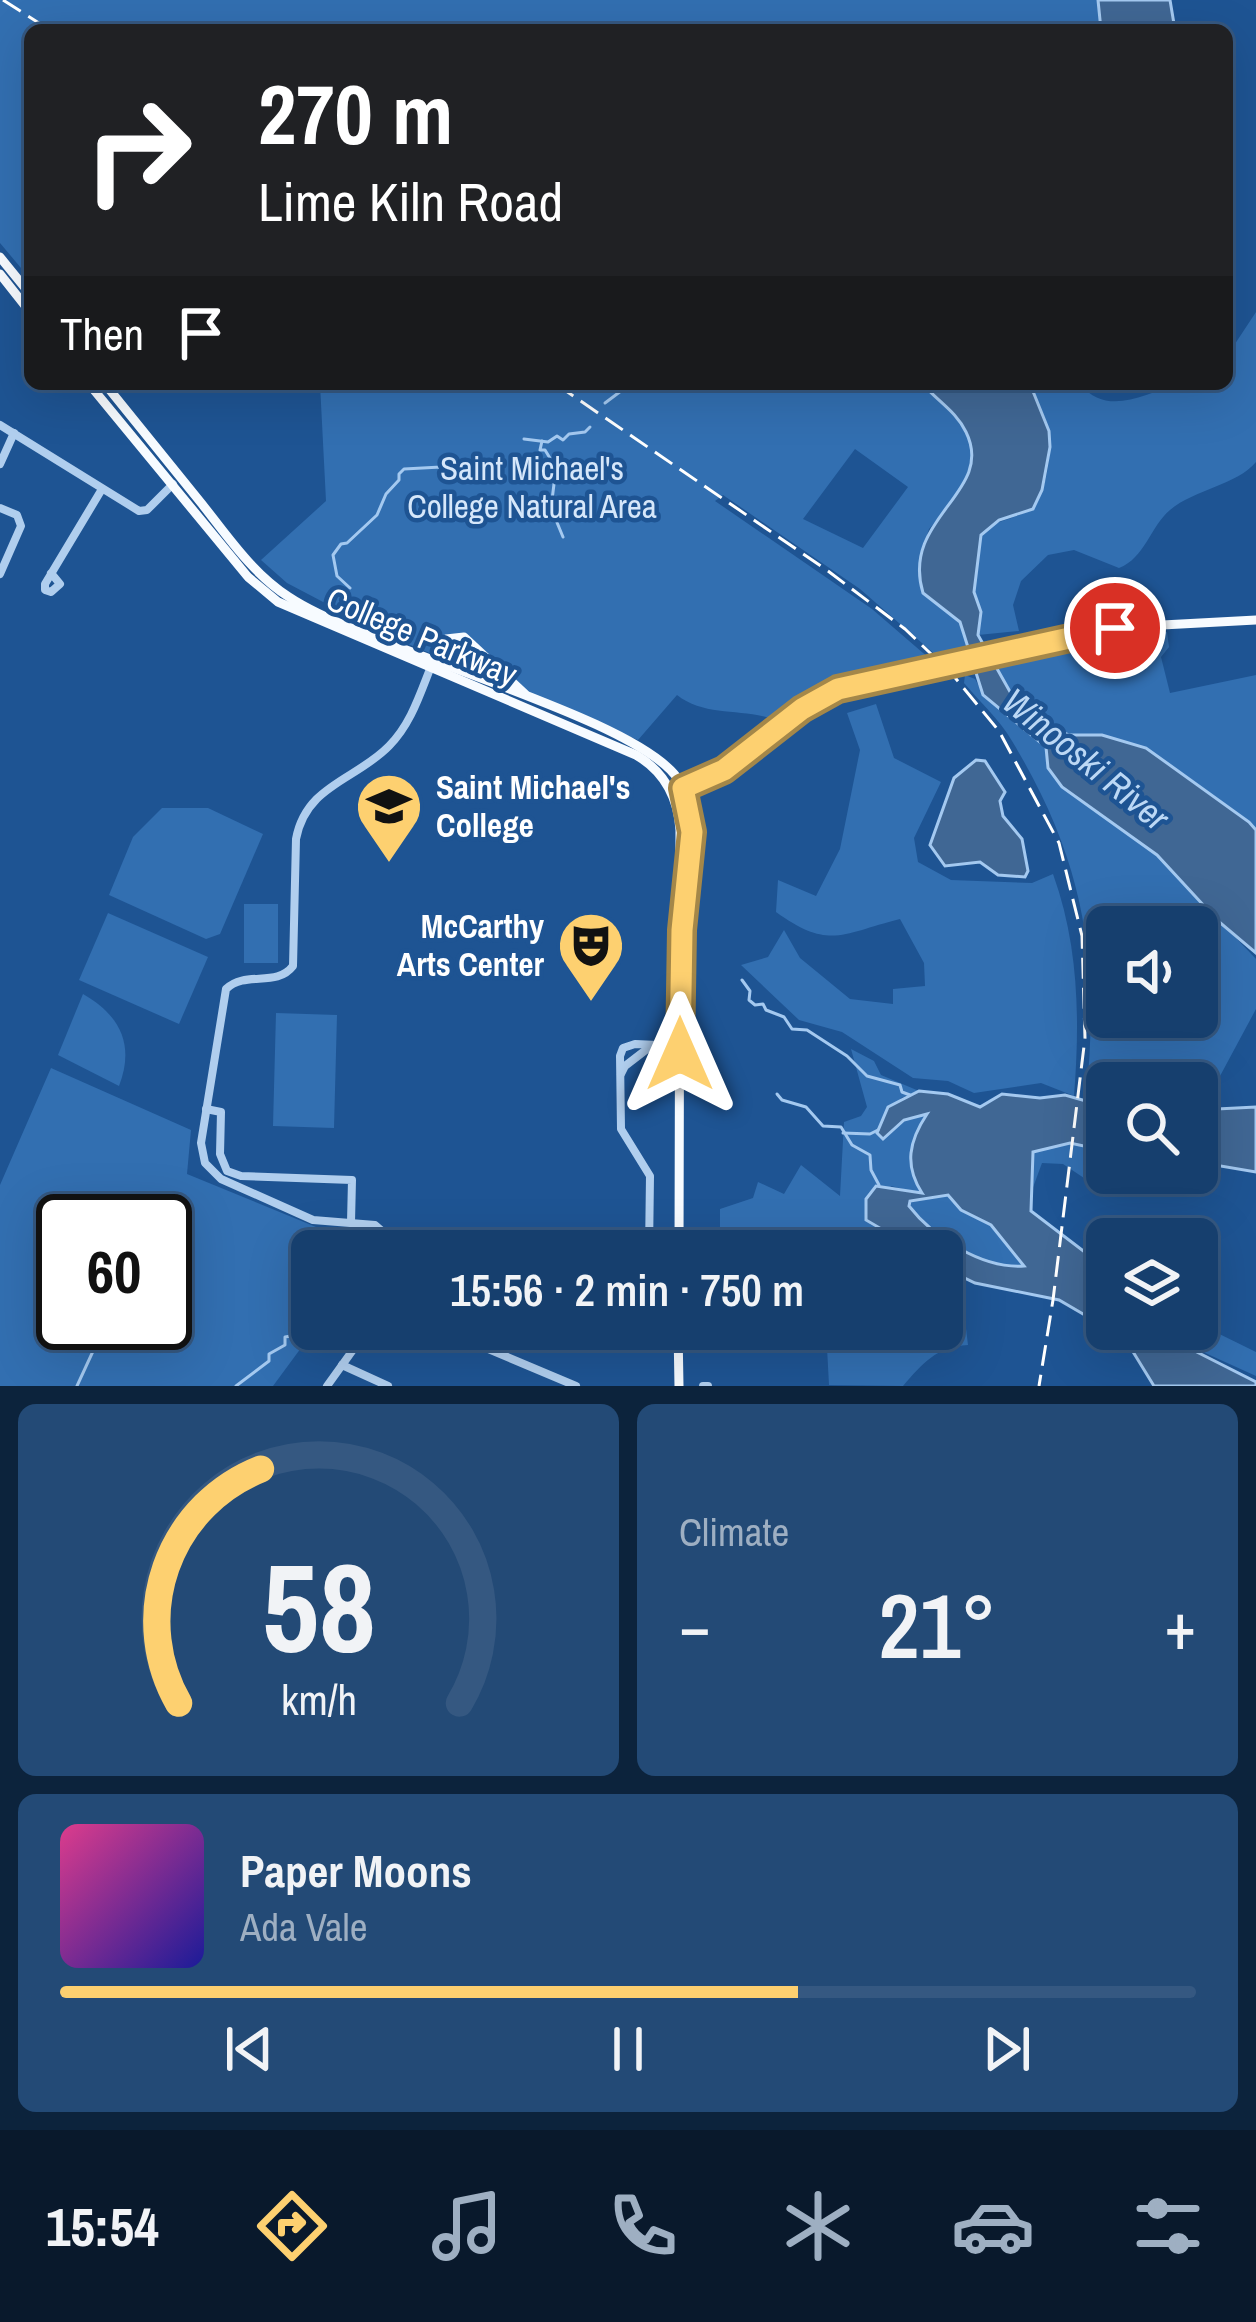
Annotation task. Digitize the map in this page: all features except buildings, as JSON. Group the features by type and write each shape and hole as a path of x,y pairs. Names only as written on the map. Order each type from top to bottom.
{"main road":[{"path":"0,257 9,285"},
{"path":"0,274 9,285"},
{"name":"College Parkway","path":"94,390 176,481"},
{"name":"College Parkway","path":"110,390 248,577 278,602 431,666 534,700 648,750 676,787"},
{"path":"124,425 136,423"},
{"path":"679,1230 682,930 676,787 736,761 825,695 855,684 1124,627 1256,620"},
{"path":"431,666 446,639 458,636 469,640 534,700"},
{"path":"477,683 489,660"},
{"name":"College Parkway","path":"477,683 636,755 676,787"},
{"path":"678,1350 679,1386"}],"street":[{"path":"0,425 144,512 176,481"},
{"path":"0,464 14,434"},
{"path":"51,573 101,489"},
{"path":"0,508 16,514 21,526 0,574"},
{"path":"384,1230 313,1220 215,1176 201,1150 226,989 238,980 284,976 293,966 300,822 326,788 396,739 431,666"},
{"path":"620,1082 625,1066 651,1046"},
{"path":"650,1230 650,1176 622,1134 623,1048 680,1046"},
{"path":"206,1109 221,1112 220,1154 227,1171 242,1176 352,1180 351,1222"},
{"path":"327,1386 353,1350"},
{"path":"491,1350 576,1386"},
{"path":"342,1366 388,1386"}],"green space":[{"path":"0,0 1098,0 1100,24 24,24 21,268 0,243"},
{"path":"1256,312 1256,462 1170,510 1135,557 1119,568 1074,550 1048,555 1021,581 1013,605 1019,631 978,635 981,611 974,592 981,535 1030,509 1041,494 1047,472 1048,428 1032,390 1087,390 1114,401 1162,390 1233,390 1233,347"},
{"name":"Saint Michael's College Natural Area","path":"320,390 929,390 964,427 972,448 968,475 957,498 929,529 923,547 923,593 960,622 970,650 938,657 860,589 723,495 715,501 872,609 930,659 831,688 778,721 700,707 677,695 638,740 384,634 287,583 261,560 326,501","holes":["855,449 908,487 863,548 803,519"]},
{"path":"1167,632 1169,647 1161,657 1170,693 1256,675 1256,830 1146,748 1088,734 1069,735 1052,727 1006,689 993,661 1110,637"},
{"path":"965,675 975,679 998,708 1046,747 1048,768 1062,787 1157,855 1206,906 1086,906 1086,942 1056,828 1037,785 996,718 964,683"},
{"path":"876,704 894,758 941,782 914,838 918,862 951,880 1032,883 1053,874 1068,928 1076,984 1074,1096 1041,1083 974,1093 948,1081 913,1078 842,1032 799,1020 741,965 768,957 784,930 800,958 850,999 893,1004 893,989 925,986 924,963 900,919 824,935 776,912 778,880 816,896 840,849 860,750 847,713"},
{"path":"162,808 208,808 263,834 220,934 206,939 109,895 133,837"},
{"path":"244,904 278,904 278,963 244,963"},
{"path":"108,913 208,957 179,1024 79,980"},
{"path":"1218,919 1256,959 1256,1009 1218,1080 1218,1062 1089,1062 1090,1038 1218,1038"},
{"path":"83,994 106,1011 121,1032 125,1057 119,1086 58,1055"},
{"path":"276,1013 337,1015 334,1128 273,1126"},
{"path":"851,1049 874,1061 881,1075 919,1091 901,1098 883,1139 904,1120 929,1114 911,1153 913,1173 923,1194 891,1186 870,1224 881,1230 720,1230 720,1209 753,1198 758,1182 784,1194 801,1165 840,1196 844,1122 861,1116 867,1107"},
{"path":"51,1068 191,1130 187,1174 323,1230 291,1230 291,1350 300,1350 273,1386 0,1386 0,1185"},
{"path":"1070,1143 1086,1146 1086,1179 1063,1164 1042,1163 1031,1193 1033,1152"},
{"path":"948,1195 962,1210 991,1225 1024,1266 991,1262 963,1250 963,1230 932,1230 909,1206 910,1201"},
{"path":"963,1304 968,1345 963,1345"},
{"path":"1218,1333 1256,1352 1256,1376 1199,1350 1218,1350"},
{"path":"827,1350 947,1350 924,1363 903,1386 829,1385"}],"water":[{"path":"1098,0 1170,0 1174,24 1100,24"},
{"name":"Winooski River","path":"929,390 1032,390 1049,431 1042,490 1033,509 999,520 981,535 974,592 981,612 978,635 1013,697 1052,727 1069,735 1102,735 1146,748 1256,830 1256,953 1218,921 1218,906 1204,906 1157,855 1062,787 1048,768 1046,747 983,695 960,622 923,593 919,567 924,544 969,472 972,453 962,425"},
{"path":"976,760 985,761 1005,792 1000,801 1003,816 1022,839 1025,877 998,875 980,862 945,866 930,845 954,778"},
{"path":"919,1091 948,1094 980,1107 1002,1094 1065,1095 1086,1101 1086,1146 1070,1143 1033,1152 1031,1211 1086,1253 1086,1316 1059,1300 963,1277 963,1251 992,1262 1024,1266 991,1225 961,1210 948,1195 910,1201 909,1206 932,1230 883,1230 866,1220 866,1199 876,1186 922,1193 911,1153 927,1114 904,1120 883,1139 877,1133 888,1107"},
{"path":"1256,1107 1256,1172 1218,1166 1218,1109"},
{"path":"1132,1350 1193,1350 1256,1382 1256,1386 1154,1386"}],"waterway":[{"path":"605,403 622,390"},
{"path":"524,439 548,442 557,436 563,440 590,427"},
{"path":"542,441 540,450 545,450 556,468 551,508 563,537"},
{"path":"350,588 337,576 333,555 377,515 399,474 404,469 441,467 455,477"},
{"path":"742,980 755,1005 763,1004 784,1017 792,1029 807,1030 847,1056 867,1076 900,1085 910,1095"},
{"path":"777,1094 806,1107 823,1126 841,1127 852,1145 870,1155 879,1185"},
{"path":"843,1133 878,1130"},
{"path":"236,1386 269,1361 269,1354 291,1336"},
{"path":"77,1386 94,1350"}],"railway":[{"path":"3,0 41,24"},
{"path":"565,390 905,629 952,674 999,731 1059,843 1082,936 1085,1038 1039,1386"}],"place":[{"name":"Saint Michael's College","path":"389,865"},
{"name":"McCarthy Arts Center","path":"591,1004"}],"route":[{"path":"680,1054 682,930 692,832 683,788 724,770 802,709 838,689 1115,628"}]}
